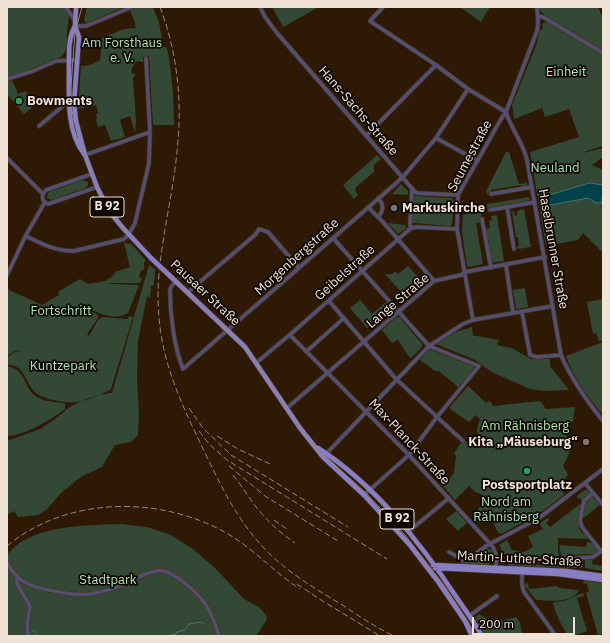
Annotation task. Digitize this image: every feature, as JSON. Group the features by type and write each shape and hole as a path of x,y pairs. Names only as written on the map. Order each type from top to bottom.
{"main road":[{"name":"Pausaer Straße","path":"76,7 76,24 79,37 74,98 75,111 92,174 109,211 151,258 245,347 315,446 399,532 427,567 465,621 472,636"},
{"name":"Pausaer Straße","path":"76,24 70,37 68,103 70,118 76,139 86,155"},
{"name":"Pausaer Straße","path":"324,455 369,490 408,532 445,580 482,636"},
{"path":"427,567 435,567"},
{"name":"Martin-Luther-Straße","path":"435,567 453,570 496,570"},
{"name":"Martin-Luther-Straße","path":"435,567 522,571 566,571 603,576"},
{"path":"445,580 447,574 453,570"},
{"name":"Martin-Luther-Straße","path":"522,571 603,580"}],"street":[{"name":"Pausaer Straße","path":"66,7 76,24"},
{"path":"76,24 86,26 132,7"},
{"name":"Hans-Sachs-Straße","path":"260,7 270,24 412,189"},
{"path":"383,7 370,22 506,112"},
{"name":"Seumestraße","path":"473,320 457,229 458,195 506,112 537,30 537,7"},
{"path":"538,16 543,17 603,53"},
{"path":"26,236 50,248 74,251 124,239 129,235 137,218 149,163 150,132 146,58"},
{"path":"7,79 33,71 56,61 77,60"},
{"path":"366,136 436,65"},
{"name":"Morgenbergstraße","path":"176,281 170,290 171,313 177,351 183,370 402,178 436,138 468,88"},
{"path":"39,126 68,103"},
{"name":"Haselbrunner Straße","path":"506,112 524,147 528,160 561,355 566,368 603,421"},
{"path":"86,155 150,132"},
{"path":"436,138 478,161"},
{"path":"7,158 43,194"},
{"path":"46,203 42,199 46,190 92,174"},
{"path":"7,275 26,236 46,203 97,187"},
{"path":"491,194 532,188"},
{"path":"412,189 416,193 458,195"},
{"path":"412,189 411,228 457,229"},
{"path":"378,198 382,201 382,207 381,214 378,216"},
{"path":"490,210 535,202"},
{"path":"368,207 378,216 434,281"},
{"path":"507,207 514,249"},
{"path":"482,219 491,268"},
{"name":"Geibelstraße","path":"256,363 290,335 411,228"},
{"path":"188,292 256,234 259,229 268,232 300,268"},
{"path":"333,238 363,270 428,346 479,366 437,417 409,455 364,495"},
{"name":"Lange Straße","path":"287,408 434,281 461,275 465,272 545,257"},
{"path":"506,265 513,313"},
{"path":"329,301 396,379 464,441"},
{"path":"324,455 428,346 473,320 553,306"},
{"path":"522,312 529,353 533,357 561,355"},
{"path":"306,351 344,318"},
{"name":"Max-Planck-Straße","path":"290,335 409,455 490,544 495,550 496,570"},
{"path":"449,552 463,560 467,560 490,544 539,518 603,469"},
{"path":"585,483 603,505"},
{"path":"560,560 593,557 602,551 580,523 584,501 593,493"},
{"path":"408,532 449,498"},
{"path":"7,562 16,578 17,584 30,606 27,625 28,636"},
{"path":"16,578 39,588 80,595 113,589 151,572 164,571 175,576 199,596 214,619 220,636"},
{"path":"522,571 522,585 524,592 556,636"},
{"path":"469,616 497,596"}],"green space":[{"path":"7,7 70,7 67,32 67,49 61,57 7,78"},
{"path":"87,7 124,7 87,23 84,20"},
{"name":"Am Forsthaus e. V.","path":"138,7 153,7 159,22 163,46 167,48 174,106 174,125 153,125 149,56 143,57 143,62 137,61 132,70 132,74 136,74 133,78 136,121 135,133 130,116 120,120 125,137 111,141 105,125 98,127 96,120 96,114 98,113 96,105 78,109 81,66 90,65 100,60 102,38 124,29 136,28 130,10"},
{"path":"272,7 319,7 283,27"},
{"path":"460,7 490,7 481,22"},
{"path":"538,7 598,7 603,19 603,146 583,153 603,148 603,157 592,165 603,170 603,185 590,183 547,202 550,205 588,198 603,201 603,205 601,207 603,208 603,253 583,233 578,240 546,246 530,152 579,137 569,109 545,117 542,108 514,119 512,105 536,46 540,30 543,29 542,24 547,21 547,17 539,10"},
{"path":"12,80 18,94 25,91 38,103 24,114 7,94 7,82"},
{"path":"506,152 509,152 519,184 526,183 527,180 527,186 523,187 521,185 491,190 492,193 487,194 486,191"},
{"path":"377,155 381,159 374,165 374,172 356,187 355,191 358,195 354,199 343,185"},
{"path":"82,180 88,182 88,185 85,188 52,200 47,198 49,192"},
{"path":"401,184 408,191 408,195 392,194"},
{"path":"415,196 452,198 454,201 452,224 450,226 413,223 413,198"},
{"path":"529,197 530,200 487,209 487,204"},
{"path":"510,209 511,212 515,211 515,216 517,215 517,211 524,209 531,247 518,249 518,237 516,237 512,212 509,213"},
{"path":"480,211 482,222 476,223 483,264 469,267 467,266 462,231 463,215"},
{"path":"497,215 504,261 490,263 485,229 490,228 489,221 492,220 491,216"},
{"path":"388,223 405,225 406,228 398,234"},
{"path":"124,243 131,244 146,260 144,262 144,270 141,270 139,277 142,279 140,283 108,283 139,285 128,313 113,316 102,314 87,308 86,309 98,315 98,318 87,334 89,336 98,320 102,317 128,319 129,316 133,317 111,389 90,399 73,402 56,400 39,395 32,388 22,371 7,364 7,357 17,351 23,353 17,350 7,356 7,289 42,305 59,295 58,292 80,279 88,284 105,281 114,275 115,272 130,267"},
{"path":"149,265 155,269 154,285 151,286 150,298 147,296 138,341 138,435 131,442 115,445 102,467 82,476 62,492 47,509 38,515 18,517 14,511 7,515 7,441 43,428 70,407 78,403 97,396 112,393"},
{"path":"408,266 419,278 417,282 405,293 402,293 385,274 392,274 395,271 398,274"},
{"path":"525,288 528,307 516,309 513,290"},
{"path":"603,299 603,340 599,341 596,333 593,334 587,302"},
{"path":"360,300 372,314 386,302 388,305 367,328 350,308"},
{"path":"397,317 400,318 422,344 422,347 411,358 398,340 392,343 382,330"},
{"path":"472,327 473,336 499,340 497,345 515,349 531,359 550,359 550,366 569,390 544,391 530,389 492,372 475,360 436,344 437,342 456,332"},
{"path":"603,342 603,415 577,380 566,356"},
{"path":"429,349 474,366 474,370 458,387 439,371 435,371 420,360"},
{"path":"7,366 14,368 22,375 29,389 37,397 47,401 65,403 65,409 29,430 7,436"},
{"path":"468,386 486,403 490,401 493,406 540,401 546,409 575,407 573,421 562,427 570,442 570,449 563,466 568,475 560,485 561,491 565,494 540,513 501,534 498,533 493,522 479,523 476,521 478,509 484,503 481,494 475,492 469,486 455,500 443,486 454,473 456,456 454,453 461,443 475,443 479,437 477,428 480,420 476,415 469,422 449,408"},
{"path":"585,490 590,493 584,500 580,526 578,527 589,539 558,538 559,557 557,558 504,554 499,545 507,540 512,550 524,552 533,547 528,536 543,529 539,523 548,518 549,520 546,523 550,527 583,502 580,498 578,499 577,496"},
{"path":"592,496 600,505 581,520 584,506"},
{"path":"456,511 467,523 458,531 446,519"},
{"name":"Stadtpark","path":"122,524 147,527 171,535 193,549 215,568 244,599 259,607 267,616 266,621 256,636 7,636 7,555 12,549 29,538 54,530 68,527"},
{"path":"587,542 592,543 598,550 597,552 591,556 591,554 567,555 567,558 562,558 559,545 586,547"},
{"path":"487,548 492,550 493,557 492,561 486,566 459,564 461,562 467,562"},
{"path":"593,558 592,564 603,566 603,571 585,568 585,559"},
{"path":"556,560 560,561 560,564 579,563 579,560 583,560 582,568 509,566 507,562 556,566"},
{"path":"584,580 602,583 602,634 598,635 586,593 589,591 587,584 583,583"},
{"path":"528,583 529,589 557,586 559,588 579,590 572,597 567,599 555,601 538,600 535,599 525,586 525,584"},
{"path":"583,593 584,596 577,598 587,631 570,635 561,624 553,602 564,601"},
{"path":"479,614 486,618 488,624 516,617 520,623 522,633 517,633 516,636 486,636 475,618"}],"water":[{"path":"590,183 603,185 602,202 596,203 588,198 550,205 547,202 547,198 550,195"}],"waterway":[{"path":"170,636 185,630 189,624 201,622 204,624"},
{"path":"33,630 38,636"}],"tram line":[{"path":"82,7 75,32 71,107 79,139 103,203 128,235 245,348 307,438 366,493 405,535 443,584 470,625 475,636"}],"railway":[{"path":"160,7 166,23 174,56 178,89 179,123 174,174 163,240 159,274 158,301 164,348 177,392 186,414 225,493 253,536 271,555 300,579 394,636"},
{"path":"189,408 203,428 231,455 348,527"},
{"path":"199,431 209,444 227,460 387,559"},
{"path":"217,436 238,449 270,464"},
{"path":"229,466 265,496 338,541"},
{"path":"233,475 267,520 295,543"},
{"path":"7,546 31,530 57,518 86,510 115,507 144,507 174,512 202,521 228,534 238,540 300,589"},
{"path":"274,520 287,529"},
{"path":"297,584 380,636"}],"place":[{"name":"Bowments","path":"19,101"},
{"name":"Markuskirche","path":"394,208"},
{"name":"Kita „Mäuseburg“","path":"586,442"},
{"name":"Postsportplatz","path":"527,471"}],"park label":[{"name":"Einheit","path":"566,72"},
{"name":"Neuland","path":"555,168"},
{"name":"Fortschritt","path":"61,311"},
{"name":"Kuntzepark","path":"63,366"},
{"name":"Am Rähnisberg","path":"525,426"},
{"name":"Nord am Rähnisberg","path":"506,510"}]}
